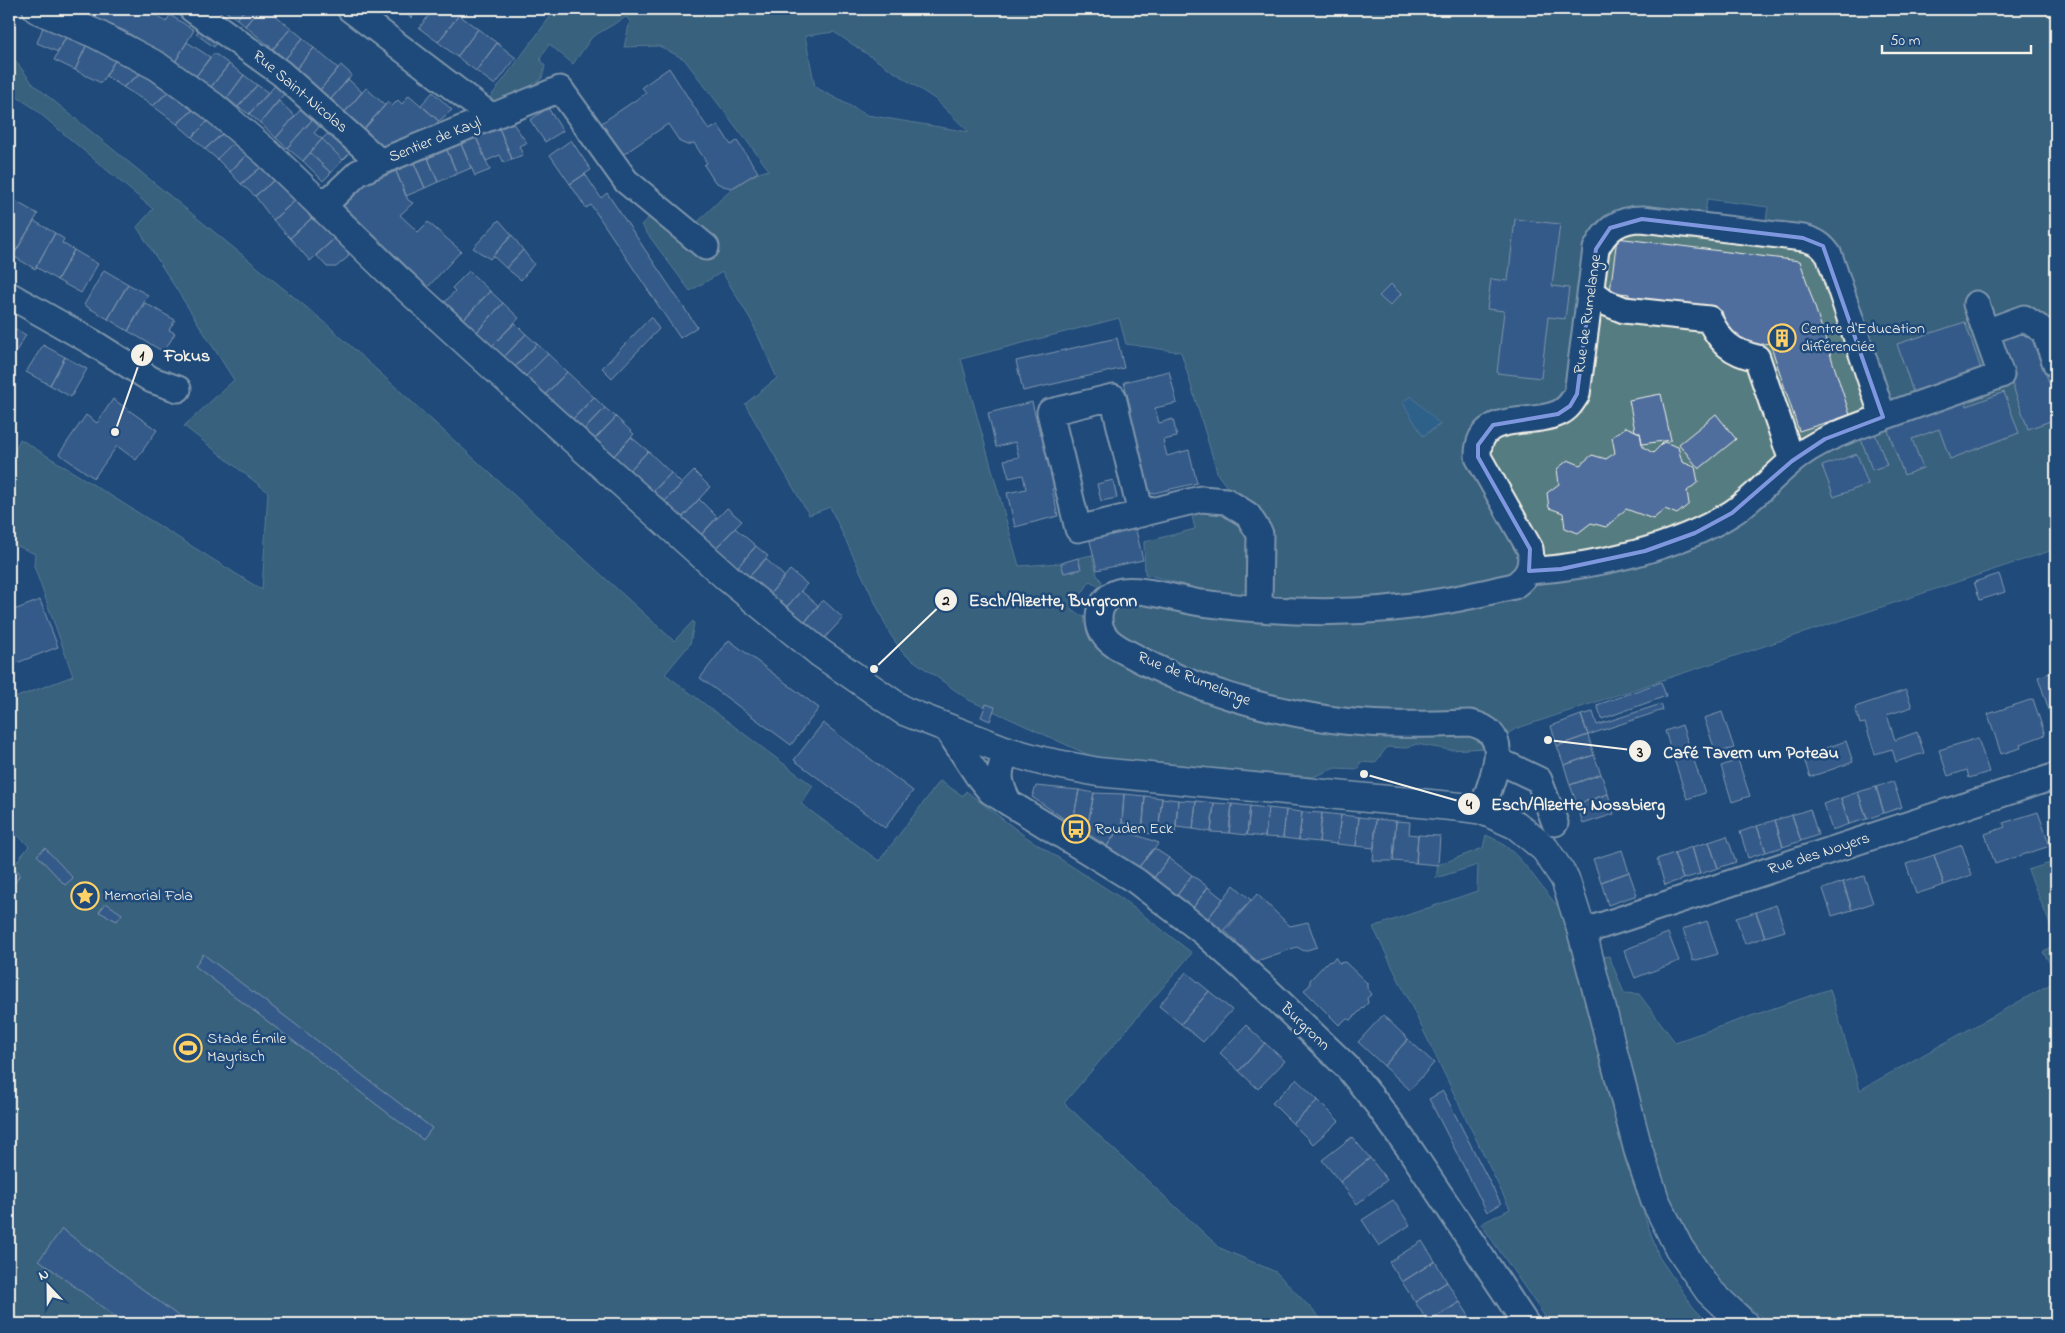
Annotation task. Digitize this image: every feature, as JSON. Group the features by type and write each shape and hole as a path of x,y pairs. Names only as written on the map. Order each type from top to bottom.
{"main road":[{"path":"37,9 96,34 157,66 211,105 266,152 322,208 552,420 728,578 820,653 904,711 1000,749 1042,761 1098,772 1482,810 1516,825 1545,849 1565,879 1582,932 1638,1149 1655,1200 1679,1248 1709,1291 1744,1324"}],"street":[{"name":"Rue Saint-Nicolas","path":"192,9 281,73 380,162"},
{"path":"350,9 492,117"},
{"name":"Sentier de Kayl","path":"322,208 358,173 380,162 560,89 626,182 706,247"},
{"name":"Rue de Rumelange","path":"1482,810 1497,760 1498,747 1493,734 1483,726 1470,723 1388,724 1333,719 1246,703 1154,667 1112,644 1103,635 1099,625 1099,612 1106,599 1117,592 1130,590 1201,603 1259,609 1321,611 1382,609 1443,602 1514,586 1523,580 1529,571 1532,560 1530,549 1478,457 1478,445 1483,433 1493,425 1558,414 1570,406 1577,394 1596,249 1602,236 1610,228 1631,219 1642,218 1765,233 1814,241 1823,246 1829,255 1883,417"},
{"path":"1591,291 1607,303 1624,310 1710,319 1716,334 1727,346 1741,354 1757,358 1792,461"},
{"path":"9,295 92,342 152,380 178,389"},
{"path":"1529,571 1561,569 1645,551 1695,533 1732,513 1763,489 1792,461 1825,439 2001,375 1976,304"},
{"path":"1986,332 2024,318 2044,331 2056,364"},
{"path":"1141,514 1113,397 1050,412 1076,539 1141,514 1202,499 1226,501 1248,515 1260,534 1259,609"},
{"name":"Burgronn","path":"947,729 990,791 1136,881 1203,932 1263,986 1348,1068 1411,1151 1526,1324"},
{"path":"978,776 1000,749"},
{"path":"1000,749 1000,787 1009,803"},
{"path":"1497,760 1539,780 1555,824"},
{"name":"Rue des Noyers","path":"1582,932 2056,776"}],"highlighted area":[{"path":"1642,219 1803,238 1823,246 1883,417 1825,439 1792,461 1732,513 1695,533 1645,551 1561,569 1529,571 1530,549 1478,457 1478,445 1493,425 1558,414 1570,406 1577,394 1596,249 1610,228"}],"green space":[{"path":"556,9 2056,9 2056,549 1515,729 1485,748 1450,750 1416,744 1407,748 1387,747 1375,763 1360,762 1359,769 1335,768 1313,777 1093,757 969,700 903,653 890,634 830,507 809,515 745,404 777,378 751,320 722,272 690,291 641,225 659,208 688,232 725,195 747,179 769,170 684,59 659,46 624,47 630,21 626,17 592,37 573,64 549,44 540,59 545,66 542,78 533,86 499,102 489,99","holes":["834,32 935,99 969,132 867,115 815,87 805,36","1707,199 1768,207 1764,233 1703,226","1119,318 1126,344 1181,352 1218,475 1248,515 1259,609 1106,599 1098,625 1071,610 1090,581 1099,586 1102,582 1097,575 1092,555 1078,558 1081,570 1064,573 1061,563 1019,566 961,359","1403,402 1440,424 1423,436"]},
{"path":"9,52 33,84 322,320 674,641 693,621 690,644 665,674 813,786 801,804 879,861 940,781 963,796 966,791 1026,837 1121,898 1192,953 1064,1103 1220,1248 1276,1272 1326,1324 20,1324 9,1309 9,872 29,846 9,827 9,700 73,676 34,566 35,554 9,542 9,465 20,439 262,590 268,492 184,426 234,380 137,227 153,209 31,106 9,92"},
{"path":"1191,511 1224,511 1241,521 1252,539 1250,582 1246,590 1236,595 1203,590 1145,574 1144,542 1195,529"},
{"path":"1486,835 1509,849 1527,867 1560,908 1625,1160 1659,1257 1693,1307 1709,1324 1550,1324 1481,1224 1510,1209 1373,927 1477,891 1478,865 1436,878 1438,865 1483,848"},
{"path":"2056,861 2056,939 2028,870"},
{"path":"2056,943 2056,973 2043,952"},
{"path":"1609,956 1624,993 1639,994 1675,1042 1830,989 1860,1090 2056,981 2056,1324 1770,1324 1721,1284 1686,1237 1661,1186 1636,1080 1601,957"}],"water":[{"path":"1411,396 1440,424 1423,436 1402,402"}],"building":[{"path":"75,9 101,9 96,18"},
{"path":"101,9 147,9 166,22 170,15 194,30 175,62 125,31 96,18"},
{"path":"226,9 245,9 237,19 225,11"},
{"path":"245,9 259,9 245,26 237,19"},
{"path":"259,9 268,9 291,28 273,49 245,26"},
{"path":"400,9 418,9 411,18"},
{"path":"434,9 451,9 459,15 438,42 419,28"},
{"path":"459,15 478,29 457,57 438,42"},
{"path":"203,23 222,36 214,47 196,34"},
{"path":"43,27 67,35 58,52 37,43"},
{"path":"291,28 303,38 285,59 273,49"},
{"path":"478,29 497,43 476,71 457,57"},
{"path":"67,35 88,42 75,70 54,60"},
{"path":"303,38 314,48 296,69 285,59"},
{"path":"88,42 117,57 101,83 75,70"},
{"path":"187,42 210,57 196,76 175,62"},
{"path":"497,43 516,58 495,85 476,71"},
{"path":"314,48 338,68 320,90 296,69"},
{"path":"214,53 229,64 211,87 196,76"},
{"path":"117,57 143,72 123,87 106,76"},
{"path":"229,64 244,75 227,98 211,87"},
{"path":"341,65 352,75 331,99 320,90"},
{"path":"669,68 709,130 718,125 731,145 737,141 758,172 732,188 715,182 704,165 707,163 694,143 687,145 680,142 668,124 621,156 600,124 646,93 642,87"},
{"path":"143,72 170,90 153,106 123,87"},
{"path":"244,75 257,85 238,107 227,98"},
{"path":"281,79 289,88 260,123 249,114"},
{"path":"348,79 362,92 345,112 331,99"},
{"path":"257,85 269,93 249,114 238,107"},
{"path":"366,88 385,105 364,129 345,112"},
{"path":"170,90 194,109 177,124 153,106"},
{"path":"433,92 452,110 439,121 421,105"},
{"path":"409,95 439,121 426,132 383,147 364,129 388,102 392,106 398,100 402,104"},
{"path":"279,101 295,116 276,138 260,123"},
{"path":"308,105 318,113 287,148 276,138 301,109 303,111"},
{"path":"548,108 563,131 545,142 530,120"},
{"path":"194,109 210,119 192,137 177,124"},
{"path":"318,113 325,120 314,133 322,139 303,161 287,148"},
{"path":"210,119 227,130 205,149 192,137"},
{"path":"512,122 527,143 519,146 523,155 512,159 499,128"},
{"path":"499,128 512,159 504,163 500,155 486,161 476,137"},
{"path":"333,129 354,149 343,160 322,139"},
{"path":"227,130 237,139 217,159 205,149"},
{"path":"476,137 490,170 475,176 461,144"},
{"path":"237,139 250,151 230,172 217,159"},
{"path":"322,139 343,160 331,173 310,153"},
{"path":"571,140 591,170 570,184 550,155"},
{"path":"461,144 471,168 457,174 447,150"},
{"path":"447,150 457,174 438,182 428,158"},
{"path":"250,151 265,164 241,184 230,172"},
{"path":"310,153 331,173 323,181 303,161"},
{"path":"428,158 438,182 425,188 414,163"},
{"path":"414,163 425,188 406,196 396,171"},
{"path":"265,164 278,177 255,196 241,184"},
{"path":"396,171 408,200 413,203 400,215 418,232 428,222 461,251 428,287 344,206 364,185"},
{"path":"585,174 601,198 607,193 697,327 680,338 591,205 586,208 570,184"},
{"path":"278,177 298,198 273,220 255,196"},
{"path":"298,198 315,215 290,238 273,220"},
{"path":"13,200 38,214 13,256 9,253 9,207"},
{"path":"315,215 335,238 310,261 290,238"},
{"path":"1515,219 1560,224 1552,286 1569,288 1565,319 1548,317 1541,378 1497,373 1504,311 1487,309 1491,279 1508,281"},
{"path":"499,220 512,235 490,259 473,248"},
{"path":"34,221 55,233 35,269 13,256"},
{"path":"55,233 64,239 62,243 74,250 57,280 36,267"},
{"path":"512,235 523,250 506,268 493,256"},
{"path":"335,238 349,252 348,257 336,267 327,267 316,255"},
{"name":"Centre d'Education différenciée","path":"1617,238 1800,261 1850,415 1799,431 1770,343 1757,345 1744,342 1733,334 1725,323 1722,311 1628,299 1629,294 1610,292"},
{"path":"74,250 98,264 81,293 57,280"},
{"path":"523,250 534,264 521,280 506,268"},
{"path":"104,270 128,284 108,319 84,305"},
{"path":"469,271 490,291 464,319 445,302 455,291 452,288"},
{"path":"128,284 148,295 128,331 108,319"},
{"path":"1391,284 1401,294 1390,306 1379,296"},
{"path":"490,291 503,303 477,332 464,319"},
{"path":"145,303 175,320 169,330 175,333 164,352 128,331"},
{"path":"503,303 519,318 492,346 477,332"},
{"path":"651,317 659,329 612,378 602,368"},
{"path":"1965,322 1981,369 1913,392 1897,344"},
{"path":"515,323 526,334 504,357 492,346"},
{"path":"9,325 26,335 10,361 9,360"},
{"path":"2030,329 2056,402 2056,419 2028,429 1997,341"},
{"path":"526,334 537,344 515,367 504,357"},
{"path":"1117,338 1124,368 1023,391 1016,361"},
{"path":"537,344 548,354 525,377 515,367"},
{"path":"43,345 65,357 50,385 26,372"},
{"path":"548,354 567,372 545,395 525,377"},
{"path":"65,357 87,369 71,397 50,385"},
{"path":"1169,371 1177,403 1155,408 1159,423 1173,419 1177,437 1163,440 1167,456 1189,450 1197,483 1150,494 1143,465 1139,466 1126,411 1131,410 1124,382"},
{"path":"567,372 594,397 572,420 545,395"},
{"path":"2004,392 2019,433 1950,459 1939,429 1912,439 1923,468 1904,475 1886,425 1964,397 1967,406"},
{"path":"1661,394 1671,440 1642,444 1640,433 1635,431 1629,400"},
{"path":"594,397 605,408 583,431 572,420"},
{"path":"113,399 157,430 136,460 117,446 94,478 59,454 86,415 97,423"},
{"path":"1032,402 1040,434 1044,433 1057,488 1052,489 1058,516 1015,527 1007,493 1026,489 1023,475 1009,478 1004,460 1019,457 1015,442 996,447 988,413"},
{"path":"605,408 616,417 593,441 583,431"},
{"path":"1716,414 1736,439 1699,469 1679,444"},
{"path":"616,417 634,434 612,458 593,441"},
{"path":"1626,427 1640,433 1643,447 1653,453 1664,442 1678,447 1682,462 1695,467 1698,482 1687,491 1689,504 1677,514 1665,509 1653,519 1626,509 1606,527 1591,523 1578,533 1565,528 1563,513 1549,508 1547,493 1559,484 1557,469 1568,460 1580,465 1592,455 1606,459 1615,453 1612,437"},
{"path":"1874,431 1887,465 1872,470 1860,436"},
{"path":"631,437 648,451 629,471 612,458"},
{"path":"648,451 671,473 652,493 629,471"},
{"path":"1857,454 1868,484 1834,497 1822,466"},
{"path":"694,471 710,487 680,520 663,503"},
{"path":"671,473 682,484 663,503 652,493"},
{"path":"1113,480 1117,498 1101,501 1097,484"},
{"path":"699,499 717,517 698,538 680,520"},
{"path":"727,508 742,521 713,551 698,538"},
{"path":"1135,526 1143,560 1097,570 1089,537"},
{"path":"735,528 756,546 735,570 713,551"},
{"path":"756,546 768,556 746,580 735,570"},
{"path":"1078,558 1081,569 1064,573 1061,563"},
{"path":"766,559 785,577 768,596 746,580"},
{"path":"790,570 807,584 784,610 768,596"},
{"path":"1999,574 2005,592 1980,600 1974,582"},
{"path":"801,591 818,605 802,626 784,610"},
{"path":"40,600 58,647 9,666 9,612"},
{"path":"823,600 843,618 821,642 802,626"},
{"path":"729,640 819,708 791,745 700,678"},
{"path":"2056,671 2056,718 2052,719 2038,677"},
{"path":"1661,682 1666,696 1602,719 1597,705"},
{"path":"1906,690 1912,707 1887,715 1895,740 1917,732 1924,753 1896,762 1892,749 1875,754 1865,723 1860,724 1855,707"},
{"path":"2033,699 2045,735 2020,744 2021,748 2001,754 1988,714"},
{"path":"986,704 995,707 990,721 981,717"},
{"path":"1661,704 1663,710 1588,735 1581,715 1593,712 1597,725"},
{"path":"1722,712 1734,748 1716,753 1704,718"},
{"path":"1581,715 1588,735 1557,746 1551,726"},
{"path":"823,723 913,791 885,828 794,760"},
{"path":"1682,725 1705,793 1687,799 1665,731"},
{"path":"1588,735 1594,755 1564,765 1557,746"},
{"path":"1978,738 1989,772 1969,778 1967,770 1948,776 1939,750"},
{"path":"1846,741 1853,762 1810,777 1803,756"},
{"path":"1594,755 1601,774 1570,785 1564,765"},
{"path":"1738,760 1750,796 1732,802 1721,766"},
{"path":"1601,774 1608,794 1577,804 1570,785"},
{"path":"1893,781 1902,807 1884,813 1876,787"},
{"path":"1036,786 1079,790 1074,816 1070,816 1069,822 1032,797"},
{"path":"1876,787 1884,813 1867,819 1858,792"},
{"path":"1079,790 1094,793 1089,819 1083,831 1069,822 1070,816 1074,816"},
{"path":"1858,792 1867,819 1849,824 1841,798"},
{"path":"1094,793 1124,794 1122,823 1107,846 1083,831 1089,819"},
{"path":"1124,794 1145,796 1143,826 1122,823"},
{"path":"1608,794 1614,814 1583,824 1577,804"},
{"path":"1145,796 1162,798 1158,834 1142,833"},
{"path":"1162,798 1178,800 1175,836 1158,834"},
{"path":"1841,798 1849,824 1832,830 1823,804"},
{"path":"1178,800 1196,801 1193,829 1176,827"},
{"path":"1196,801 1214,803 1211,832 1193,829"},
{"path":"1214,803 1232,804 1229,833 1211,832"},
{"path":"1232,804 1250,806 1247,835 1229,833"},
{"path":"1250,806 1268,808 1265,837 1247,835"},
{"path":"1268,808 1286,810 1283,838 1265,837"},
{"path":"1810,809 1818,835 1801,841 1792,815"},
{"path":"1286,810 1302,812 1299,840 1283,838"},
{"path":"1302,812 1322,813 1319,842 1299,840"},
{"path":"2038,812 2050,846 1995,864 1985,834 2005,827 2003,823"},
{"path":"1322,813 1341,815 1337,844 1319,842"},
{"path":"1341,815 1359,817 1356,846 1337,844"},
{"path":"1792,815 1801,841 1783,847 1775,820"},
{"path":"1359,817 1376,819 1374,848 1356,846"},
{"path":"1376,819 1396,821 1393,861 1373,861"},
{"path":"1775,820 1783,847 1766,852 1757,826"},
{"path":"1396,821 1410,822 1409,834 1418,835 1416,863 1393,861"},
{"path":"1757,826 1766,852 1748,858 1740,832"},
{"path":"1119,829 1159,843 1138,868 1107,846"},
{"path":"1418,835 1440,836 1438,865 1416,863"},
{"path":"1727,836 1736,862 1718,868 1709,842"},
{"path":"1709,842 1718,868 1700,874 1692,847"},
{"path":"1962,845 1972,875 1944,885 1934,855"},
{"path":"1692,847 1700,874 1683,879 1674,853"},
{"path":"45,848 73,878 65,885 37,855"},
{"path":"1154,848 1169,858 1153,879 1138,868"},
{"path":"1622,850 1629,872 1601,882 1593,859"},
{"path":"1674,853 1683,879 1665,885 1657,859"},
{"path":"1934,855 1944,885 1916,894 1906,864"},
{"path":"1169,858 1192,875 1176,897 1153,879"},
{"path":"16,870 19,872 19,876 9,893 9,872"},
{"path":"1629,872 1637,895 1608,905 1601,882"},
{"path":"1192,875 1208,887 1192,909 1176,897"},
{"path":"1864,876 1873,903 1852,910 1843,882"},
{"path":"1843,882 1852,910 1832,916 1823,889"},
{"path":"1234,885 1251,900 1220,934 1206,921"},
{"path":"1208,887 1223,899 1206,921 1192,909"},
{"path":"1257,894 1290,926 1308,922 1317,947 1304,951 1297,947 1257,961 1225,931"},
{"path":"106,903 122,914 117,921 99,912"},
{"path":"1776,905 1785,931 1765,937 1756,912"},
{"path":"1756,912 1765,937 1745,944 1736,918"},
{"path":"1707,921 1718,954 1693,961 1683,929"},
{"path":"1668,933 1679,961 1635,978 1624,950"},
{"path":"203,954 432,1128 423,1140 195,966"},
{"path":"1335,957 1339,963 1345,962 1367,983 1367,988 1372,994 1367,998 1368,1003 1351,1020 1346,1019 1339,1025 1304,990 1310,985 1310,980 1327,962 1332,961"},
{"path":"1186,972 1209,991 1181,1024 1159,1006"},
{"path":"1209,991 1232,1010 1203,1042 1181,1024"},
{"path":"1383,1015 1408,1039 1384,1066 1358,1042"},
{"path":"1246,1025 1265,1043 1239,1071 1220,1053"},
{"path":"1408,1039 1434,1063 1410,1090 1384,1066"},
{"path":"1265,1043 1285,1061 1258,1089 1239,1071"},
{"path":"1296,1079 1318,1100 1293,1124 1272,1103"},
{"path":"1443,1091 1501,1204 1487,1212 1429,1099"},
{"path":"1318,1100 1339,1121 1313,1144 1293,1124"},
{"path":"1352,1137 1370,1158 1340,1182 1322,1160"},
{"path":"1370,1158 1387,1180 1357,1204 1340,1182"},
{"path":"1393,1200 1410,1225 1379,1246 1362,1220"},
{"path":"62,1229 189,1324 125,1324 39,1260"},
{"path":"1422,1241 1435,1261 1402,1282 1389,1262"},
{"path":"1435,1261 1447,1282 1415,1302 1402,1282"},
{"path":"1447,1282 1460,1302 1428,1322 1415,1302"},
{"path":"1460,1302 1473,1322 1470,1324 1429,1324 1428,1322"}],"place":[{"name":"Centre d'Education différenciée","path":"1782,338"},
{"name":"Fokus","path":"115,432"},
{"name":"Esch/Alzette, Burgronn","path":"874,669"},
{"name":"Café Tavern um Poteau","path":"1548,740"},
{"name":"Esch/Alzette, Nossbierg","path":"1364,774"},
{"name":"Rouden Eck","path":"1076,829"},
{"name":"Memorial Fola","path":"85,896"},
{"name":"Stade Émile Mayrisch","path":"188,1048"}]}
